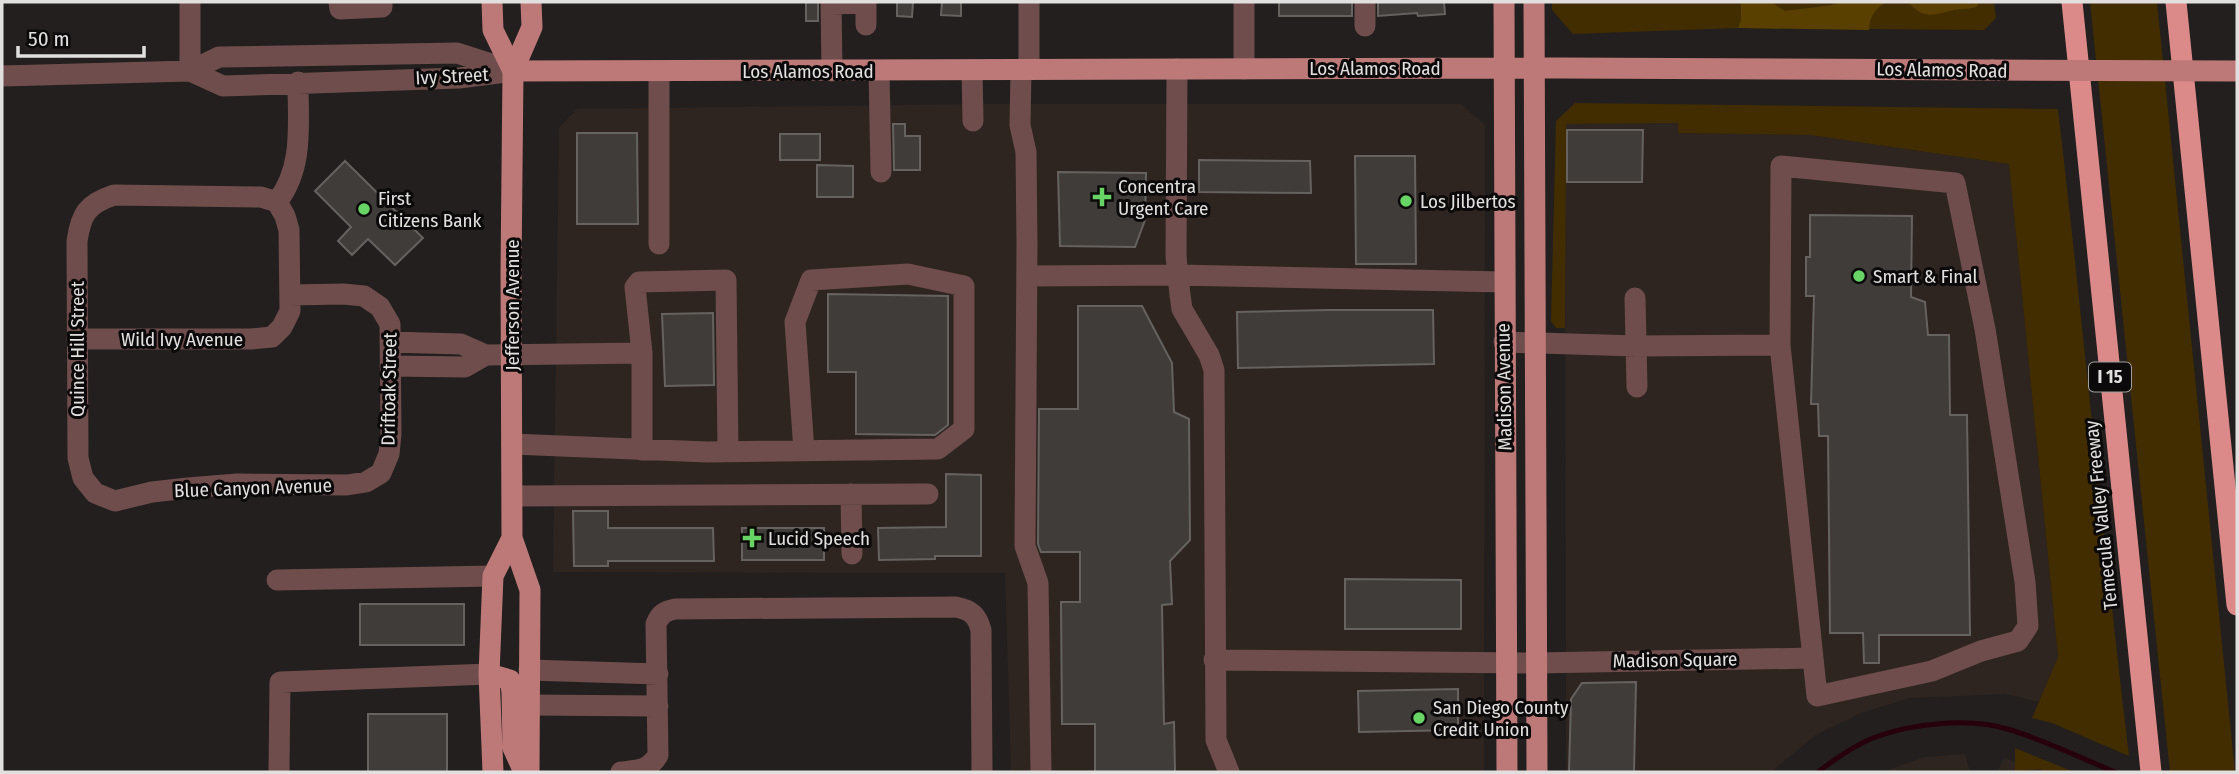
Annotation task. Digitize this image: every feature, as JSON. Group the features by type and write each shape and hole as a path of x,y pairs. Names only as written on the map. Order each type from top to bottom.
{"highway":[{"name":"Temecula Valley Freeway","path":"2072,2 2150,762"},
{"path":"2176,2 2237,605"}],"main road":[{"name":"Jefferson Avenue","path":"492,2 493,30 513,71"},
{"name":"Jefferson Avenue","path":"527,772 530,590 512,538 511,356 513,71 532,27 531,2"},
{"name":"Madison Avenue","path":"1504,2 1507,772"},
{"name":"Madison Avenue","path":"1534,2 1537,772"},
{"name":"Los Alamos Road","path":"513,71 1504,68 2237,71"},
{"name":"Jefferson Avenue","path":"493,772 489,674 493,576 512,538"},
{"path":"489,674 510,680 513,748 527,772"}],"street":[{"path":"190,2 190,71"},
{"path":"340,2 340,9 382,7 382,2"},
{"path":"832,71 831,3 866,2 866,25"},
{"path":"1028,2 1020,125 1026,152 1026,546 1038,583 1041,772"},
{"path":"1244,2 1244,69"},
{"path":"1365,2 1365,26"},
{"name":"Ivy Street","path":"2,78 190,71 219,57 457,53 513,71"},
{"path":"1177,69 1178,275 1182,309 1209,355 1214,370 1216,740 1229,772"},
{"path":"972,70 973,121"},
{"name":"Ivy Street","path":"190,71 223,86 459,78 513,71"},
{"path":"879,71 881,172"},
{"path":"659,72 659,244"},
{"path":"290,295 289,230 285,216 276,202 290,182 297,163 298,82"},
{"path":"1781,166 1955,183 1984,329 2025,582 2028,626 2018,641 1981,651 1932,671 1817,696 1780,345 1781,166"},
{"name":"Quince Hill Street","path":"88,484 83,478 78,458 76,241 85,214 100,200 114,195 261,197 276,202"},
{"path":"512,444 728,452 804,451 938,449 964,429 964,286 908,274 811,280 796,322 804,451"},
{"path":"1027,276 1178,275 1503,282"},
{"path":"642,450 642,353 635,287 639,282 726,280 728,452"},
{"name":"Driftoak Street","path":"290,295 364,296 380,307 390,324 391,434 389,454 381,472"},
{"name":"Wild Ivy Avenue","path":"77,339 272,337 282,327 290,311 290,295"},
{"path":"1635,298 1637,387"},
{"path":"390,342 461,344 486,355 642,353"},
{"path":"1504,342 1636,346 1780,345"},
{"path":"434,367 435,344"},
{"path":"390,366 465,367 486,355"},
{"name":"Blue Canyon Avenue","path":"88,484 95,493 116,501 152,492 237,484 347,485 366,482 381,472"},
{"path":"851,494 852,554"},
{"path":"513,496 928,494"},
{"path":"277,580 493,576"},
{"path":"621,772 642,770 658,755 656,624 659,616 675,609 956,607 967,609 978,620 981,630 982,772"},
{"name":"Madison Square","path":"1214,660 1537,663 1813,658"},
{"path":"529,670 657,674"},
{"path":"279,772 279,682 489,674"},
{"path":"611,674 612,706"},
{"path":"529,705 658,706"}],"shaded area":[{"path":"1552,2 1994,2 1996,18 1984,30 1738,28 1573,34 1552,10"},
{"path":"1741,2 1771,2 1785,11 1842,2 1886,2 1873,14 1869,30 1738,28"},
{"path":"1908,2 1978,2 1978,6 1930,15 1920,12"},
{"path":"2090,2 2157,2 2235,772 2170,772"},
{"path":"1575,103 2058,109 2129,756 2052,723 2032,718 2058,657 2009,164 1810,135 1678,133 1678,123 1566,124 1565,328 1556,328 1551,321 1556,121"},
{"path":"993,104 1461,104 1485,125 1484,772 1011,772 1005,573 553,572 559,128 577,109"},
{"path":"1678,123 1679,133 1810,135 2009,164 2058,657 2039,702 2006,694 1910,698 1864,712 1817,734 1771,772 1566,772 1565,124"},
{"path":"2015,748 2074,772 2044,772 2040,769 2015,772"},
{"path":"1965,754 1970,772 1883,772 1924,757"},
{"path":"2004,758 2015,762 2016,772 1997,772"},
{"path":"2040,769 2044,772 2016,772"}],"building":[{"path":"806,2 818,2 818,21 806,21"},
{"path":"897,2 913,2 912,17 897,16"},
{"path":"942,2 961,2 961,16 941,15"},
{"path":"1279,2 1352,2 1352,16 1279,16"},
{"path":"1378,2 1444,2 1445,14 1378,16"},
{"path":"893,124 905,124 905,136 920,136 920,170 894,170"},
{"path":"1567,130 1643,130 1642,182 1567,182"},
{"path":"577,133 637,133 638,224 577,224"},
{"path":"780,134 820,134 820,160 780,160"},
{"path":"1355,156 1415,156 1416,264 1356,264"},
{"path":"1199,160 1310,161 1311,193 1199,192"},
{"name":"First Citizens Bank","path":"345,161 423,238 395,265 368,239 352,255 338,241 351,227 315,191"},
{"path":"817,165 853,166 853,197 817,197"},
{"name":"Concentra Urgent Care","path":"1058,172 1146,173 1145,220 1135,247 1060,246"},
{"path":"1810,215 1912,216 1911,297 1925,302 1928,335 1949,335 1950,415 1967,415 1970,635 1879,635 1879,663 1864,663 1863,633 1830,633 1828,436 1819,436 1818,404 1811,404 1814,296 1806,296"},
{"path":"828,294 948,296 948,425 935,435 856,434 856,372 828,372"},
{"path":"1078,306 1142,306 1172,363 1174,412 1189,419 1190,540 1170,561 1172,604 1162,605 1164,724 1174,722 1175,772 1095,772 1095,724 1062,724 1061,602 1080,602 1080,552 1041,552 1038,544 1039,409 1078,409"},
{"path":"1433,310 1434,364 1238,368 1237,312"},
{"path":"713,313 714,385 665,386 662,314"},
{"path":"946,474 981,475 981,556 879,560 878,528 946,527"},
{"path":"573,511 608,511 608,528 713,528 714,561 608,561 608,566 574,566"},
{"path":"742,528 824,528 824,560 742,560"},
{"path":"1345,579 1461,580 1461,629 1345,629"},
{"path":"360,604 464,604 464,645 360,645"},
{"path":"1636,682 1634,772 1569,772 1571,699 1582,683"},
{"path":"1458,689 1458,730 1359,732 1358,691"},
{"path":"368,714 447,714 447,772 368,772"}],"waterway":[{"path":"1818,772 1851,749 1873,738 1923,725 1960,723 2011,730 2115,772"}],"place":[{"name":"Concentra Urgent Care","path":"1102,197"},
{"name":"Los Jilbertos","path":"1406,201"},
{"name":"First Citizens Bank","path":"364,209"},
{"name":"Smart & Final","path":"1859,276"},
{"name":"Lucid Speech","path":"752,538"},
{"name":"San Diego County Credit Union","path":"1419,718"}]}
